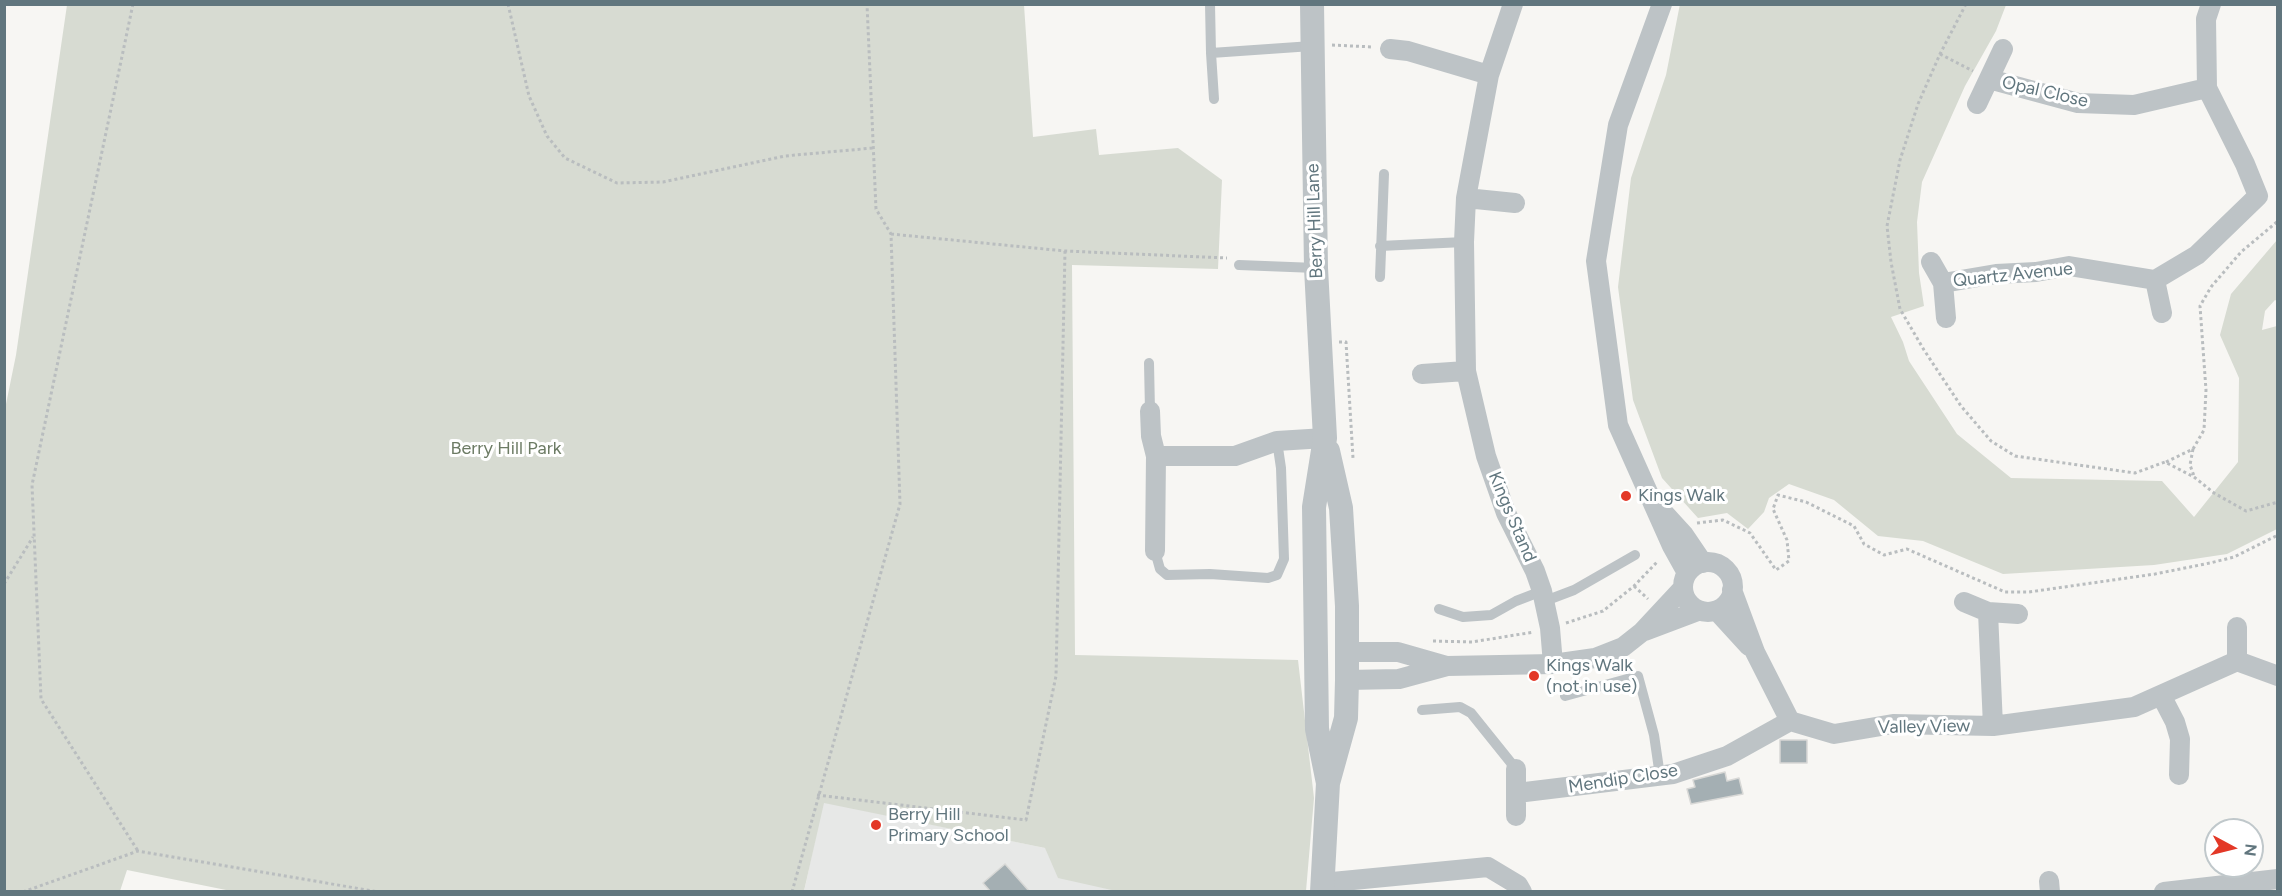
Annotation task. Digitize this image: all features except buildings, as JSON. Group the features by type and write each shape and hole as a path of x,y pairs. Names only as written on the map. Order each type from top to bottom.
{"street":[{"name":"Berry Hill Lane","path":"1312,4 1316,268 1325,438 1341,508 1347,606 1347,652 1331,673"},
{"name":"Kings Stand","path":"1513,4 1489,75 1466,198 1464,242 1466,370 1486,456 1506,513 1535,571 1544,596 1553,664"},
{"path":"1662,4 1618,125 1596,261 1618,425 1650,496 1678,541 1691,574 1689,604 1708,611 1755,652"},
{"path":"2162,313 2155,280 2197,255 2258,196 2245,164 2207,88 2206,19 2211,4"},
{"path":"1390,49 1407,51 1489,75"},
{"name":"Opal Close","path":"1977,104 2003,49"},
{"name":"Opal Close","path":"1989,79 2078,103 2134,105 2207,88"},
{"path":"1466,198 1515,203"},
{"name":"Quartz Avenue","path":"1931,261 1943,283 1946,318"},
{"name":"Quartz Avenue","path":"1943,283 1996,274 2036,272 2069,266 2155,280"},
{"path":"1422,374 1466,370"},
{"path":"1150,411 1151,436 1156,456 1155,551"},
{"name":"Berry Hill Lane","path":"1325,438 1314,507 1331,673"},
{"path":"1156,456 1235,456 1277,441 1325,438"},
{"path":"1522,891 1518,885 1488,867 1322,887 1331,673 1399,679 1447,666 1553,664 1595,658 1623,647 1642,632 1691,574 1711,562 1721,566 1730,574 1733,585 1731,597 1725,606 1642,632"},
{"path":"1732,590 1755,652 1790,721"},
{"path":"1964,602 1988,612 2018,614"},
{"name":"Valley View","path":"1988,612 1993,726"},
{"path":"2237,627 2237,661 2277,676"},
{"path":"1347,652 1398,652 1447,666"},
{"name":"Valley View","path":"1790,721 1834,734 1893,724 1993,726 2134,707 2237,661"},
{"path":"2162,695 2175,722 2180,739 2179,775"},
{"name":"Mendip Close","path":"1517,793 1673,774 1727,756 1790,721"},
{"path":"1516,769 1516,816"},
{"path":"2164,891 2277,879"}],"lane":[{"path":"1210,4 1214,99"},
{"path":"1211,53 1312,46"},
{"path":"1380,277 1384,174"},
{"path":"1380,246 1464,242"},
{"path":"1239,265 1316,268"},
{"path":"1149,363 1150,411"},
{"path":"1155,551 1160,569 1167,575 1210,574 1268,578 1277,575 1284,559 1281,468 1277,441"},
{"path":"1439,609 1463,617 1491,615 1516,601 1574,590 1635,555"},
{"path":"1564,696 1638,676 1654,735 1660,776"},
{"path":"1422,710 1460,707 1471,713 1516,769"}],"path":[{"path":"133,4 32,484 40,699 138,851"},
{"path":"508,4 529,96 547,136 565,158 617,183 663,182 785,156 873,148"},
{"path":"792,891 900,504 891,234 876,209 867,4"},
{"path":"1966,4 1940,54 1918,104 1900,160 1887,226 1900,309 1961,406 1991,441 2015,456 2134,473 2193,449"},
{"path":"1312,46 1390,49"},
{"path":"1940,54 1989,79"},
{"path":"2194,477 2190,465 2193,449 2204,430 2206,390 2200,306 2211,287 2241,252 2277,221"},
{"path":"891,234 1065,251 1228,258"},
{"path":"818,795 1026,820 1056,676 1065,251"},
{"path":"2165,462 2194,477 2214,493 2246,512 2277,502"},
{"path":"1427,640 1472,642 1550,628 1603,611 1634,586 1697,523 1723,520 1750,533 1776,570 1789,561 1787,540 1773,509 1778,495 1806,502 1854,526 1864,544 1884,555 1907,549 2005,592 2029,592 2155,574 2210,563 2234,556 2277,535"},
{"path":"4,584 34,535"},
{"path":"22,891 138,851 379,891"}],"shaded area":[{"name":"Berry Hill Primary School","path":"823,802 1045,848 1117,891 804,892"}],"green space":[{"path":"1680,4 2006,5 1996,31 1965,86 1922,182 1917,222 1919,273 1924,306 1891,317 1909,361 1957,434 2011,478 2162,481 2194,517 2238,462 2239,378 2220,335 2231,294 2277,240 2277,301 2275,300 2265,311 2262,330 2277,326 2277,529 2227,554 2154,565 2003,574 1923,541 1878,536 1834,500 1789,484 1769,498 1764,512 1748,529 1727,513 1698,518 1662,478 1633,400 1618,287 1631,178 1666,75"},
{"name":"Berry Hill Park","path":"67,5 1024,5 1033,137 1096,129 1099,155 1178,148 1222,180 1218,269 1072,265 1075,655 1298,660 1314,798 1306,891 1116,891 1058,878 1045,848 824,803 804,891 236,892 127,870 120,891 5,892 5,409 16,355"}],"place":[{"name":"Kings Walk","path":"1626,496"},
{"name":"Kings Walk (not in use)","path":"1534,676"},
{"name":"Berry Hill Primary School","path":"876,825"}]}
